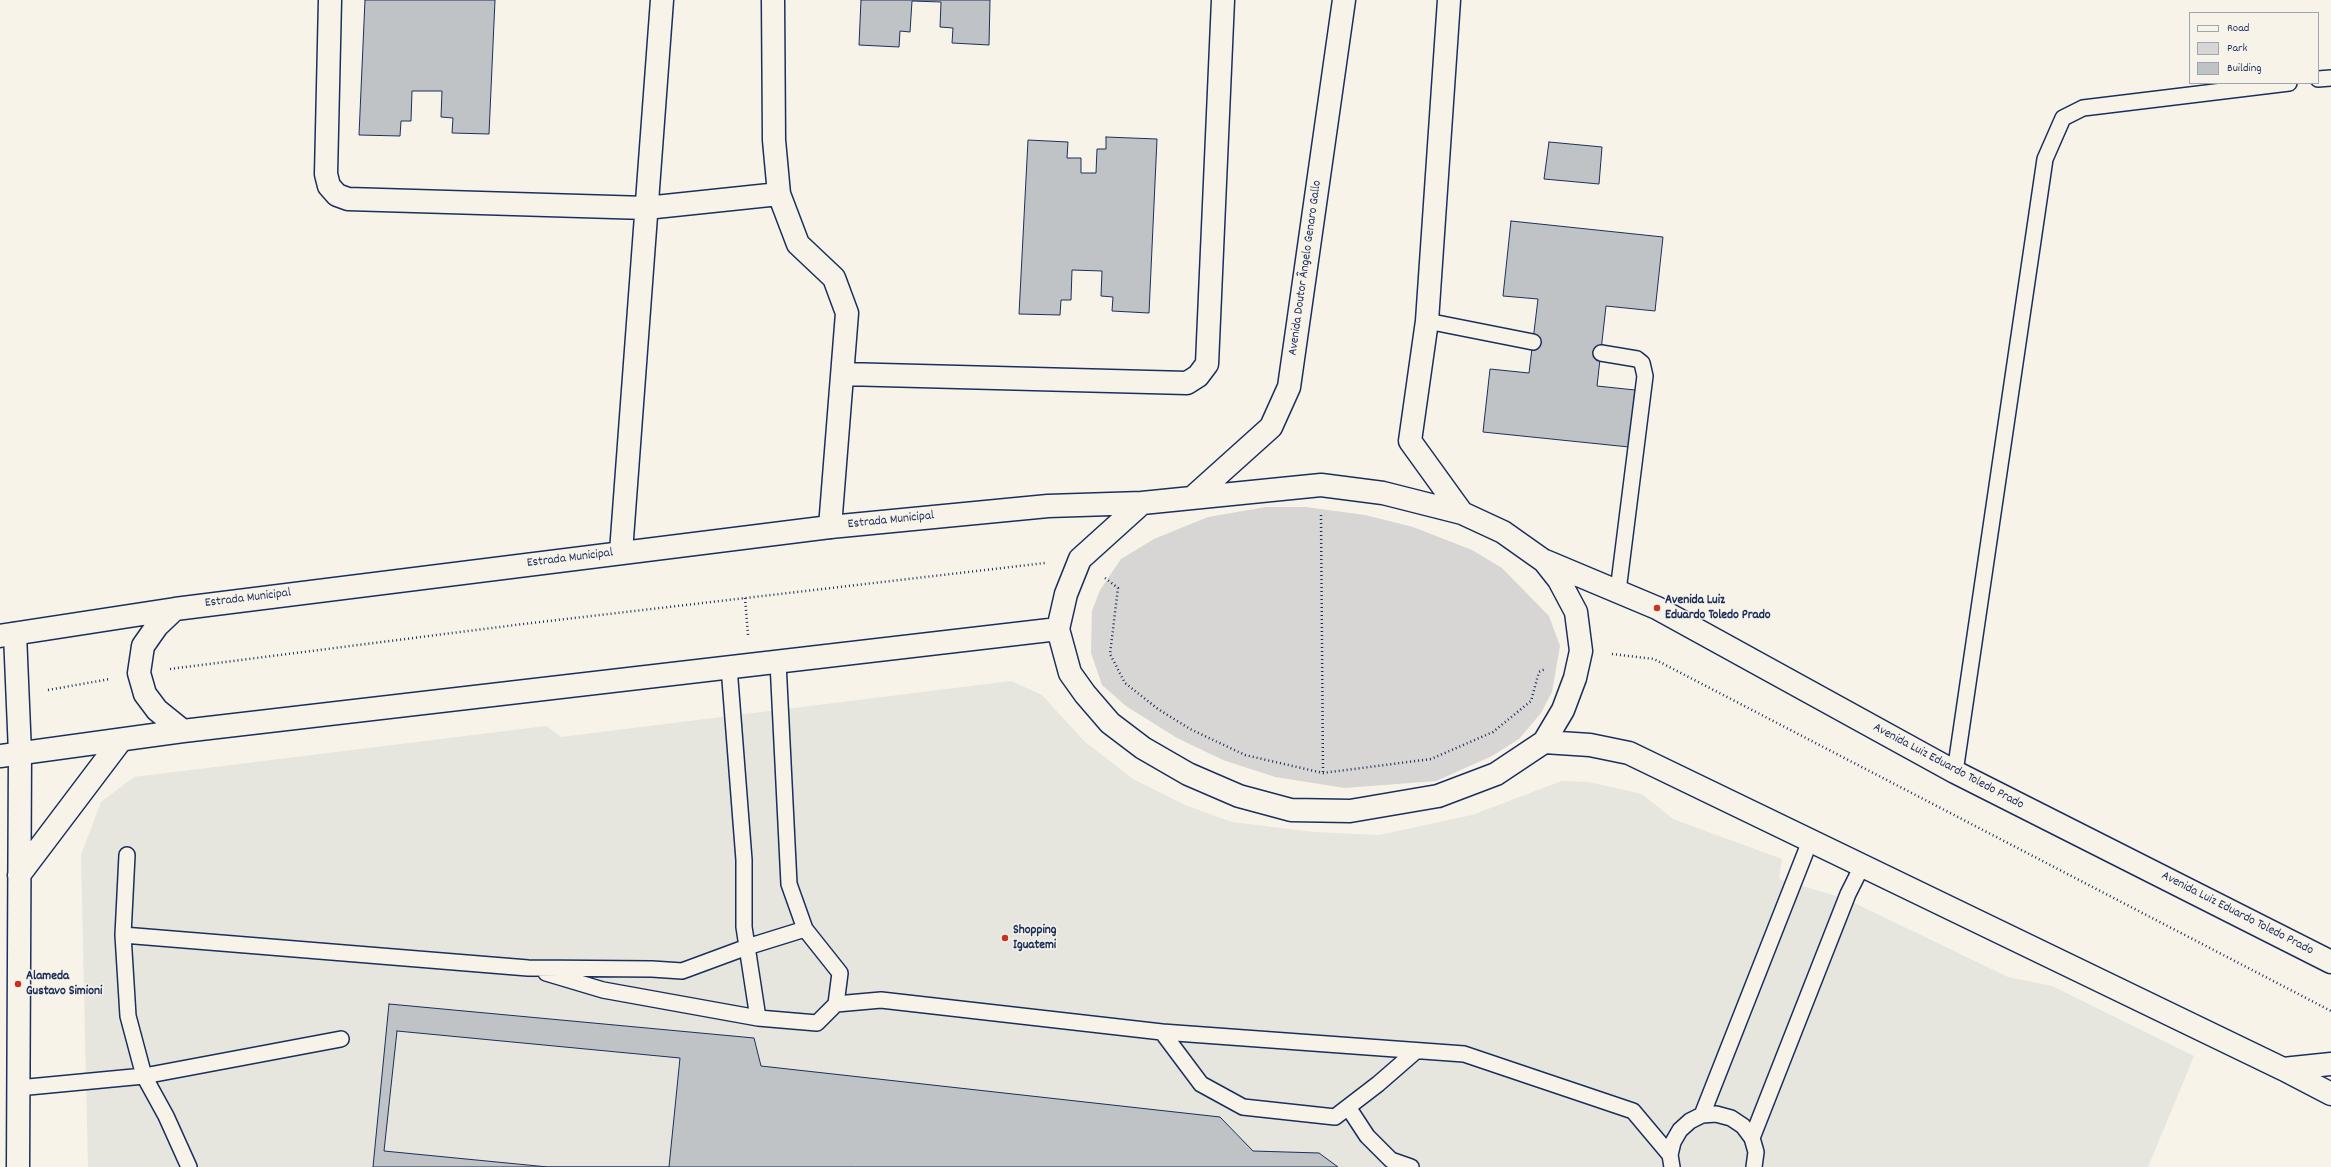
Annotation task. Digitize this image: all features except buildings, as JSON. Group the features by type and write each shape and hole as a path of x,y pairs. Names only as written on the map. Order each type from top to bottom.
{"main road":[{"path":"330,0 326,174 329,186 337,195 348,199 646,208 779,194"},
{"path":"621,552 662,0"},
{"path":"773,0 774,140 779,194 798,244 834,278 847,313 830,527"},
{"path":"843,374 1186,383 1198,376 1207,364 1223,0"},
{"name":"Avenida Doutor Ângelo Genaro Gallo","path":"1192,498 1271,427 1289,387 1344,0"},
{"path":"1449,0 1427,321 1410,441 1462,514"},
{"name":"Estrada Municipal","path":"8,635 175,609 830,527 1048,506 1142,503 1321,485 1383,493 1462,514 1503,532 1544,561"},
{"path":"1142,503 1080,559 1066,594 1058,629 1070,672 1085,694 1110,723 1143,748 1188,774 1240,796 1291,810 1350,811 1438,796 1496,774 1544,742 1563,710 1575,678 1581,651 1576,612 1559,580 1544,561"},
{"name":"Avenida Luiz Eduardo Toledo Prado","path":"1544,561 1657,608 1955,772 2331,962"},
{"path":"175,609 157,626 142,646 139,673 145,694 157,710 183,731"},
{"path":"10,754 183,731 1058,629"},
{"path":"8,635 16,695 10,754 19,876 18,1167"},
{"path":"19,876 121,740"},
{"path":"1544,742 1590,745 1629,753 2283,1068 2331,1094"},
{"path":"2283,1068 2331,1064"}],"lane":[{"path":"2319,79 2331,78"},
{"path":"1955,772 2045,159 2063,118 2083,108 2281,84"},
{"path":"1427,321 1533,342"},
{"path":"1601,353 1637,359 1642,363 1645,376 1618,591"},
{"path":"528,968 603,990 758,1018 817,1023 836,1004 840,973 805,929 789,884 778,662"},
{"path":"729,667 744,860 744,927 758,1018"},
{"path":"1702,1116 1810,841"},
{"path":"127,854 123,935 128,1016 144,1076 166,1116 188,1167"},
{"path":"1752,1138 1848,894 1862,866"},
{"path":"123,935 528,968 652,969 682,971 747,947 805,929"},
{"path":"836,1004 881,1000 1162,1032 1464,1054 1633,1111 1671,1161"},
{"path":"1162,1032 1201,1084 1244,1107 1335,1117 1416,1051"},
{"path":"18,1088 144,1076 341,1039"},
{"path":"1348,1107 1367,1136 1391,1160 1411,1167"},
{"path":"1671,1161 1673,1142 1680,1130 1690,1121 1702,1116 1716,1114 1731,1118 1743,1126 1752,1138 1756,1152 1754,1167"}],"path":[{"path":"1321,485 1323,773"},
{"path":"16,695 139,673 524,624 1080,559 1118,588 1110,654 1125,683 1158,709 1190,729 1245,755 1323,773 1430,759 1493,732 1531,701 1539,672 1581,651 1654,659 2331,1011"},
{"path":"745,598 751,665"}],"shaded area":[{"name":"Shopping Iguatemi","path":"1011,681 1042,695 1084,741 1133,779 1185,805 1232,822 1314,832 1379,835 1472,815 1562,781 1588,782 1642,794 1673,819 1782,859 1779,879 1846,899 2008,977 2052,986 2194,1056 2148,1167 88,1167 81,855 101,802 134,777 546,726 561,737"}],"green space":[{"path":"1266,507 1306,507 1365,515 1413,527 1472,550 1502,568 1549,616 1560,646 1552,692 1541,713 1519,739 1492,756 1436,781 1345,788 1275,777 1223,760 1177,738 1126,706 1102,685 1091,653 1092,611 1100,590 1121,559 1154,539 1208,517"}],"place":[{"name":"Avenida Luiz Eduardo Toledo Prado","path":"1657,608"},
{"name":"Shopping Iguatemi","path":"1005,938"},
{"name":"Alameda Gustavo Simioni","path":"18,984"}]}
